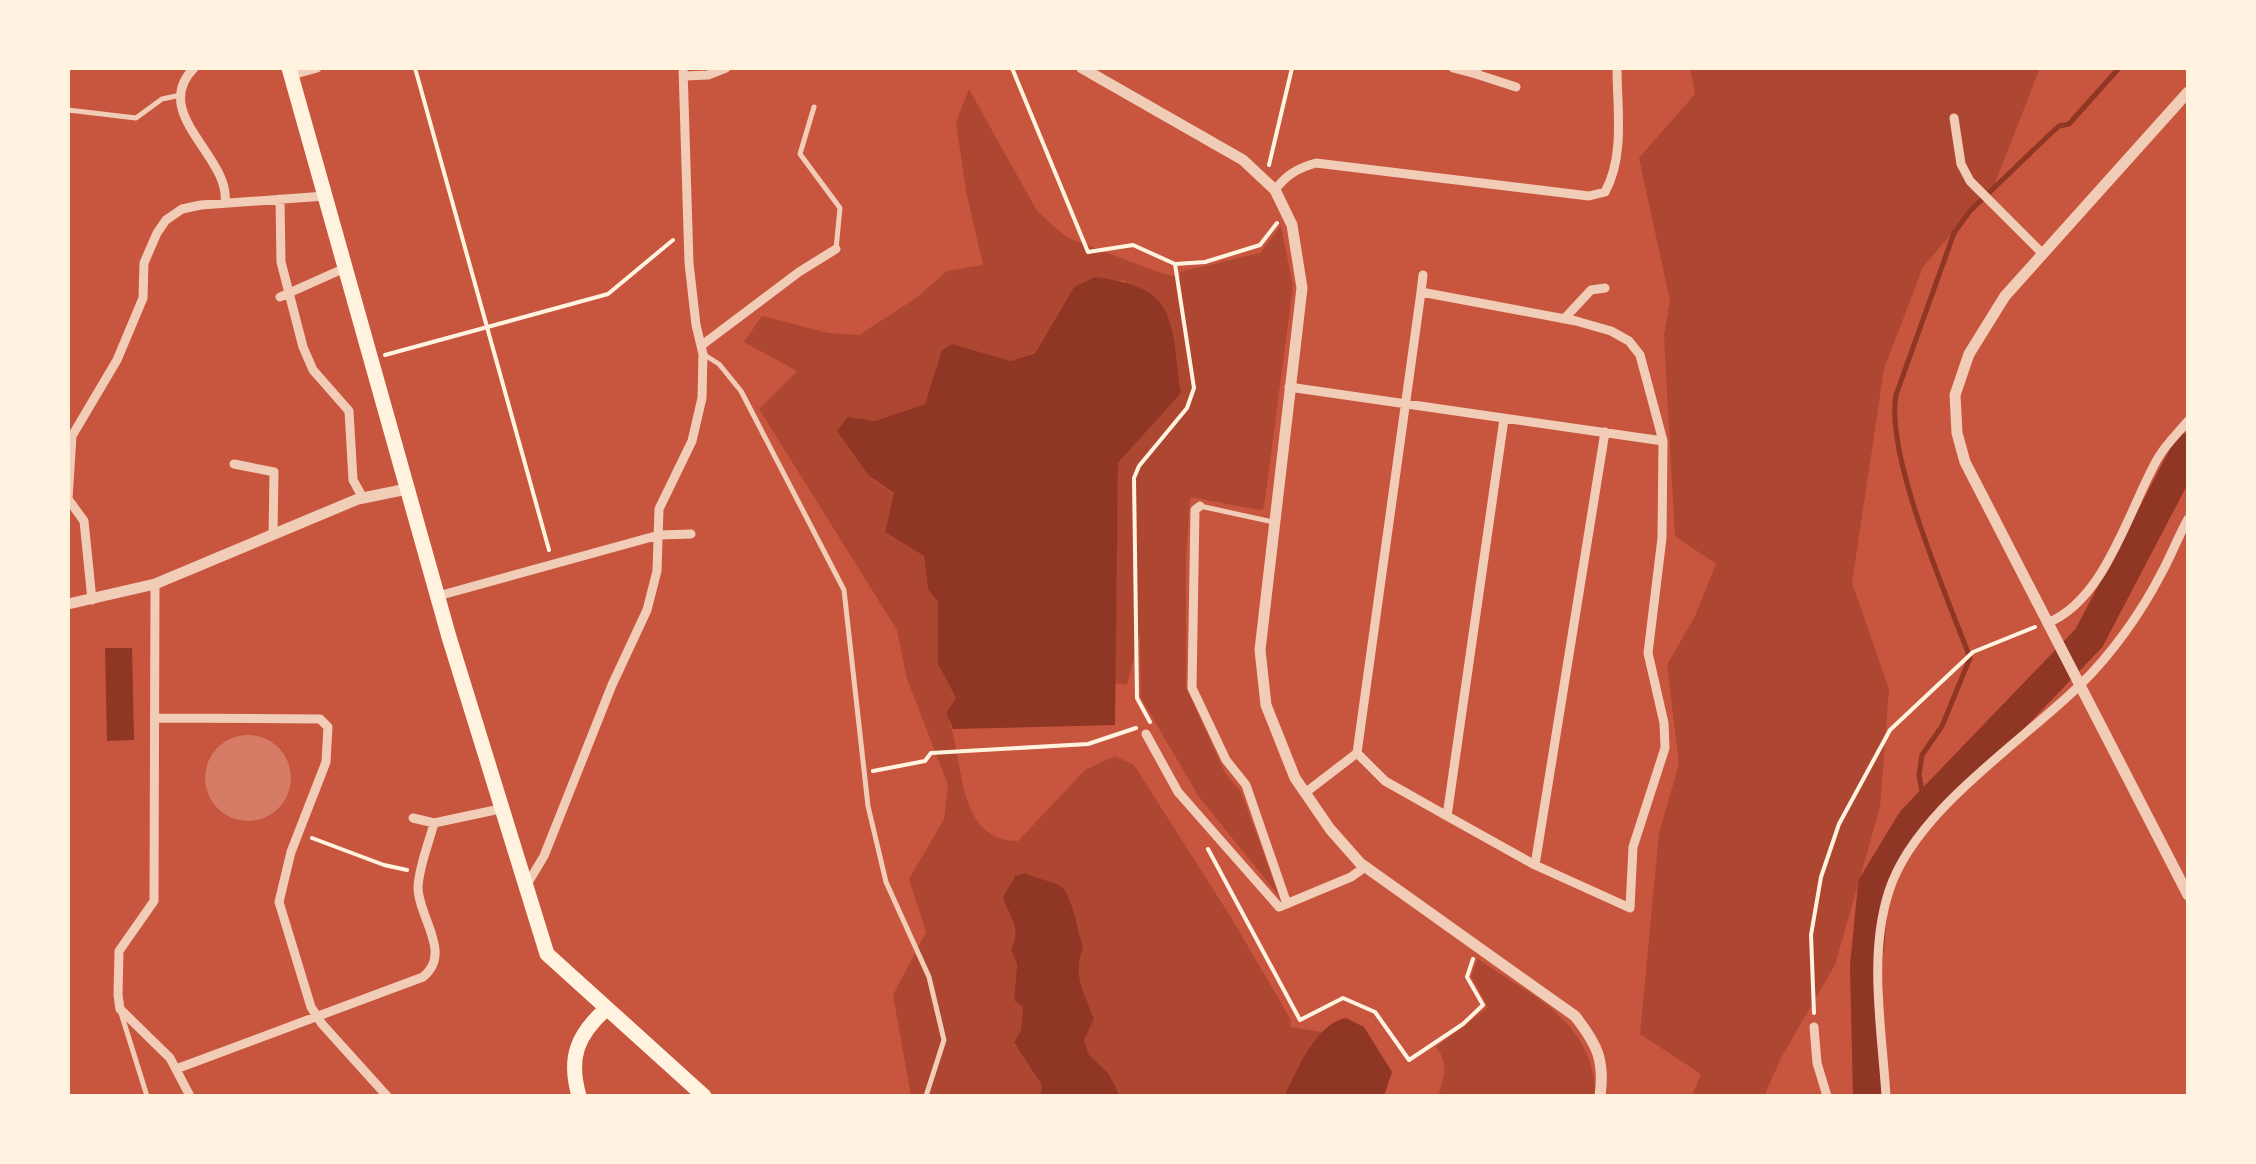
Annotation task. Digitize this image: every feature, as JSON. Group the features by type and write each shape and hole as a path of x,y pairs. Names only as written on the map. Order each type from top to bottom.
{"main road":[{"path":"290,71 407,490 500,809 547,954 704,1096"},
{"path":"574,1093 574,1056 586,1027 606,1009"}],"street":[{"path":"194,68 187,74 181,94 186,122 218,169 227,188 225,203"},
{"path":"290,71 317,68"},
{"path":"524,888 544,856 612,685 647,610 657,571 659,508 692,441 702,398 702,350 692,290 684,72 708,75 726,68"},
{"path":"1082,68 1244,160 1275,190 1299,254 1302,288 1260,650 1266,705 1295,778 1330,829 1365,867 1575,1016 1596,1042 1602,1077 1600,1096"},
{"path":"1453,68 1477,71 1516,86"},
{"path":"1275,190 1301,167 1316,163 1589,196 1604,192 1615,174 1617,68"},
{"path":"2188,92 2005,296 1970,354 1955,395 1957,432 1966,462 2188,895"},
{"path":"1954,118 1961,164 1970,181 2043,254"},
{"path":"92,600 84,521 68,499 72,436 117,360 143,298 144,263 158,232 166,220 182,209 326,196"},
{"path":"280,199 284,295 306,359 348,410 354,480 363,498"},
{"path":"702,350 799,272 836,249"},
{"path":"284,295 346,268"},
{"path":"1306,793 1358,753 1423,275"},
{"path":"1564,318 1590,290 1605,288"},
{"path":"1358,753 1385,780 1447,816 1535,865 1630,908 1636,835 1665,748 1664,723 1648,653 1662,538 1663,441 1640,355 1629,340 1611,331 1564,318 1421,292"},
{"path":"1289,387 1663,441"},
{"path":"1447,816 1504,418"},
{"path":"2048,626 2078,602 2099,574 2158,458 2188,421"},
{"path":"1535,865 1605,432"},
{"path":"234,464 274,472 273,534"},
{"path":"68,604 156,584 363,498 407,490"},
{"path":"1200,506 1195,510 1192,688 1226,760 1246,785 1287,904"},
{"path":"1886,1096 1880,926 1901,862 1914,842 1984,768 2077,682 2142,606 2188,520"},
{"path":"438,596 659,535 691,534"},
{"path":"156,584 154,902 119,950 120,1009 176,1069 190,1096"},
{"path":"155,718 320,719 328,727 326,762 298,833 279,902 317,1017 387,1096"},
{"path":"1150,731 1178,792 1279,907 1365,867"},
{"path":"413,818 434,823 500,809"},
{"path":"176,1069 423,978 431,970 436,952 418,890 434,823"},
{"path":"1814,1027 1817,1063 1827,1096"}],"lane":[{"path":"68,110 136,118 162,99 181,94"},
{"path":"814,108 800,154 840,208 836,249"},
{"path":"702,350 741,391 844,590 863,773 886,882 929,978 944,1040 926,1096"},
{"path":"1200,506 1273,522"},
{"path":"120,1009 147,1096"}],"path":[{"path":"415,68 552,564"},
{"path":"1012,68 1088,252 1133,246 1175,264 1205,262 1260,245 1286,215"},
{"path":"1264,179 1292,68"},
{"path":"371,359 608,294 689,228"},
{"path":"1150,731 1138,698 1134,478 1138,466 1187,408 1194,388 1175,264"},
{"path":"1814,1027 1811,935 1821,877 1839,824 1890,730 1973,652 2048,626"},
{"path":"863,773 925,761 930,753 1088,744 1141,726 1150,731"},
{"path":"298,833 384,866 421,872"},
{"path":"1206,845 1300,1020 1343,998 1375,1012 1409,1060 1483,1006 1466,978 1481,948"}],"shaded area":[{"path":"1690,68 2040,68 1995,183 1923,267 1884,369 1852,583 1889,689 1880,807 1835,965 1781,1058 1764,1096 1692,1096 1701,1074 1640,1034 1659,833 1679,764 1667,665 1695,616 1716,564 1675,536 1664,335 1670,301 1639,158 1695,94"},
{"path":"969,89 1037,211 1066,237 1180,277 1180,272 1260,253 1281,226 1293,286 1264,508 1190,497 1186,560 1186,687 1225,773 1241,792 1279,896 1199,797 1141,698 1140,634 1127,685 1115,683 1118,463 1181,393 1125,281 1095,278 1074,287 1035,352 1011,361 952,344 942,350 925,404 875,421 848,417 868,476 894,494 885,532 924,556 928,589 938,602 938,664 956,698 946,713 972,812 982,827 997,837 1018,841 1085,770 1115,756 1134,765 1232,919 1291,1020 1290,1027 1322,1032 1284,1096 1120,1096 1109,1074 1089,1055 1084,1041 1094,1017 1080,985 1080,935 1074,919 1014,876 1004,897 1015,929 1011,950 1017,964 1014,999 1023,1007 1021,1030 1014,1044 1043,1085 1040,1096 911,1096 893,995 926,932 909,879 944,819 948,785 907,679 897,630 759,409 797,371 744,342 762,316 828,333 859,335 916,298 947,271 983,265 956,122"},
{"path":"1095,277 1143,289 1157,299 1171,327 1181,393 1118,463 1115,725 953,729 946,713 956,698 938,664 938,602 928,589 924,556 885,532 894,493 869,476 837,431 848,417 875,421 925,404 942,350 952,344 1011,361 1035,353 1074,287"},
{"path":"105,648 132,648 134,740 107,741"},
{"path":"1026,873 1059,885 1069,899 1083,949 1081,984 1094,1018 1084,1041 1089,1055 1109,1074 1120,1096 1040,1096 1042,1085 1014,1043 1021,1030 1023,1007 1014,1000 1017,964 1011,950 1015,929 1003,897 1015,876"},
{"path":"1478,959 1539,1000 1572,1029 1592,1070 1596,1096 1438,1096 1444,1065 1436,1047 1488,1007 1471,976"},
{"path":"1346,1018 1364,1027 1392,1072 1384,1096 1284,1096 1316,1039 1335,1022"}],"building":[{"path":"248,735 272,742 284,754 291,778 284,802 272,814 248,821 224,814 212,802 205,778 212,754 224,742"}],"waterway":[{"path":"1925,808 1919,775 1922,755 1942,726 1970,658 1909,489 1895,421 1896,395 1954,233 1970,211 2059,126 2069,124 2119,68"},
{"path":"1869,1096 1866,966 1874,885 1913,821 2089,638 2188,449"}]}
